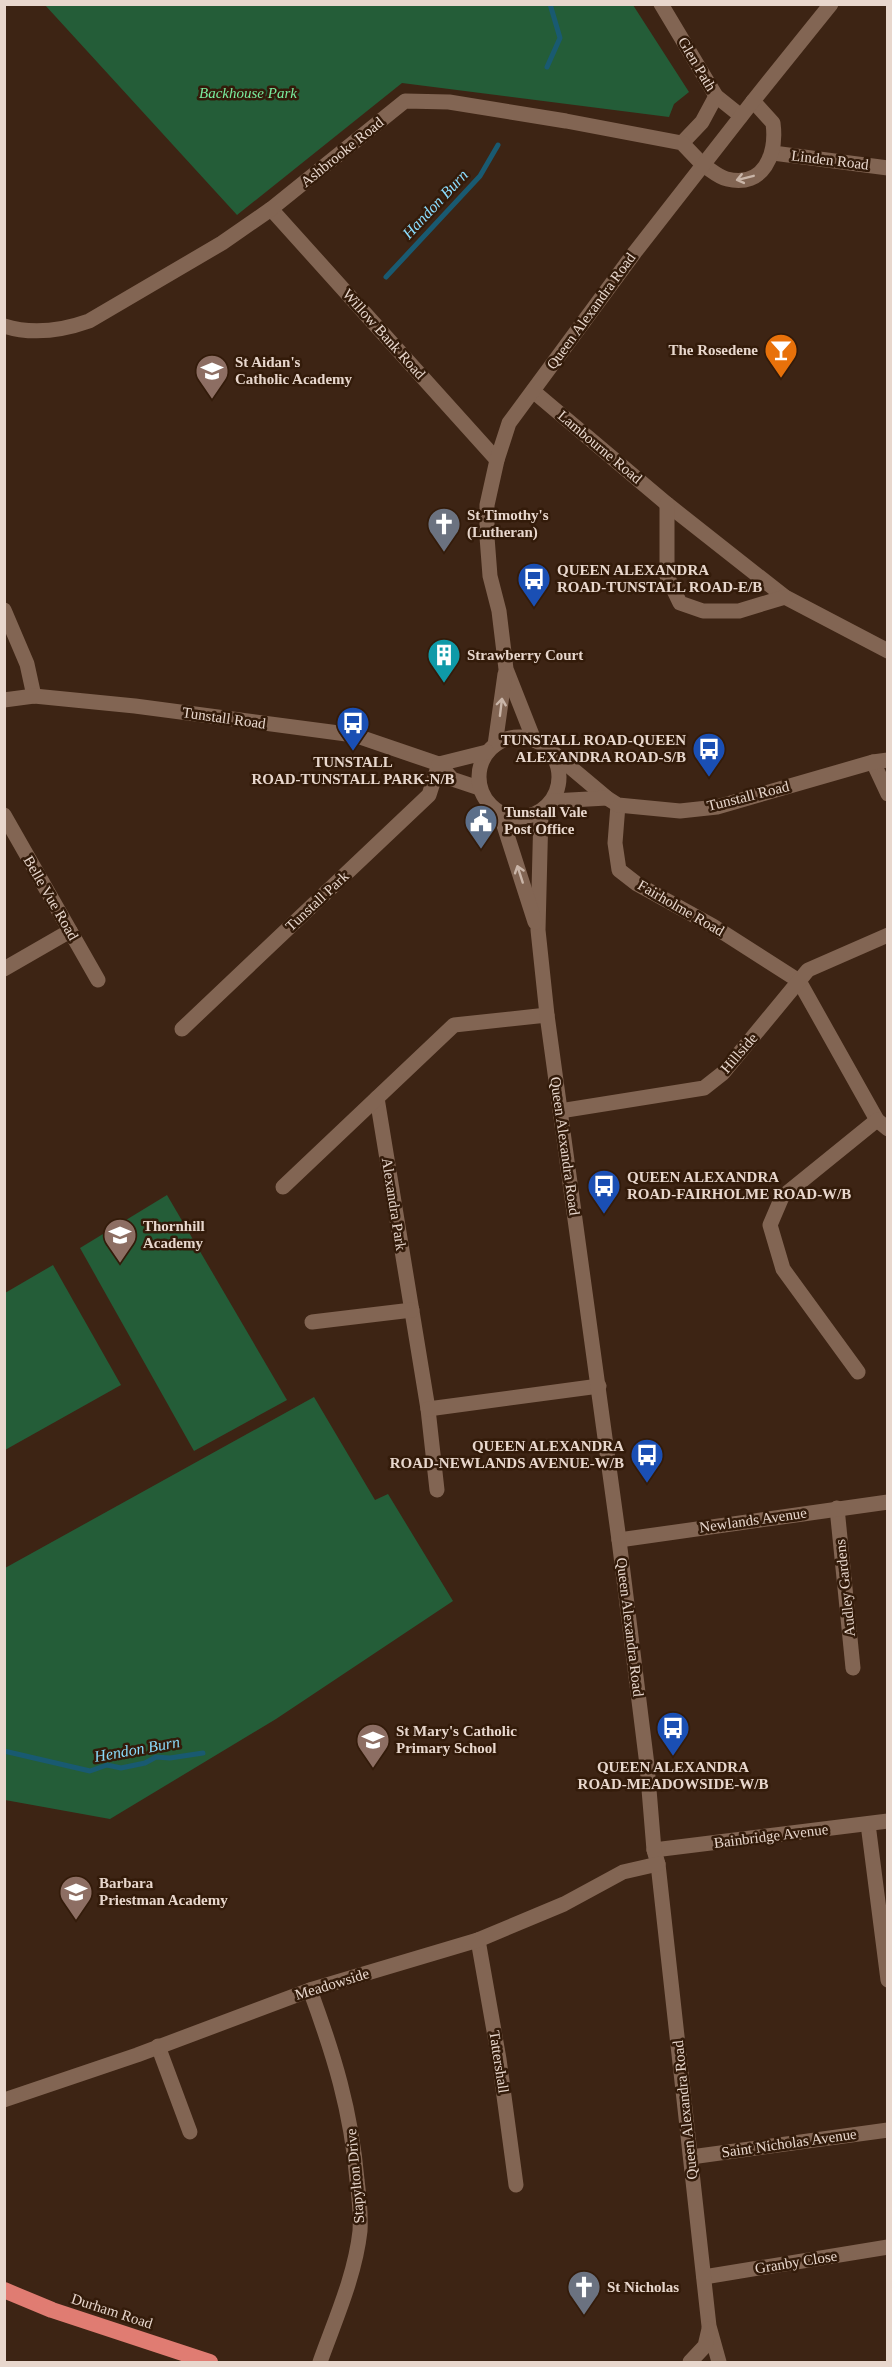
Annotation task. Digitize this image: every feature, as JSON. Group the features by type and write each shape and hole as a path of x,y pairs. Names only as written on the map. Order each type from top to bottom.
{"highway":[{"name":"Durham Road","path":"4,2290 52,2310 210,2362"}],"street":[{"name":"Glen Path","path":"660,4 716,96 741,116"},
{"name":"Queen Alexandra Road","path":"719,2362 710,2326 647,1765 599,1386 579,1260 547,1015 538,930 546,806 558,788 558,767 553,755 539,742 506,669 499,611 490,576 487,505 497,460 509,423 634,252 831,4"},
{"path":"716,96 702,122 682,143 703,165 724,178 739,181 752,178 763,171 773,153 773,123 753,100"},
{"name":"Ashbrooke Road","path":"4,326 42,331 74,327 89,321 222,243 271,209 405,101 448,102 682,143"},
{"name":"Linden Road","path":"773,153 888,168"},
{"name":"Willow Bank Road","path":"271,209 497,460"},
{"name":"Lambourne Road","path":"533,391 667,504 785,597 888,651"},
{"path":"667,504 667,576 680,603 703,611 739,611 785,597"},
{"path":"4,610 27,664 34,696"},
{"name":"Queen Alexandra Road","path":"506,669 491,748 480,769 480,788 489,805 500,813 538,930"},
{"name":"Tunstall Road","path":"4,700 34,696 135,706 354,735 439,764"},
{"path":"480,788 452,779 439,764 491,748 507,738 522,737 539,742 613,802"},
{"path":"880,761 888,794"},
{"name":"Tunstall Road","path":"546,806 613,802 680,811 717,807 880,761"},
{"name":"Tunstall Park","path":"182,1029 429,795 439,764"},
{"name":"Fairholme Road","path":"613,802 619,870 637,884 713,926 799,981"},
{"path":"500,813 514,818 528,817 546,806"},
{"name":"Belle Vue Road","path":"4,815 98,980"},
{"path":"4,969 70,931"},
{"name":"Hillside","path":"560,1111 704,1088 723,1073 808,970 888,935"},
{"path":"799,981 882,1125 782,1197 770,1225 783,1269 858,1372"},
{"path":"283,1187 454,1025 547,1015"},
{"name":"Alexandra Park","path":"376,1098 428,1410 437,1490"},
{"path":"312,1322 412,1310"},
{"path":"428,1410 599,1386"},
{"name":"Newlands Avenue","path":"619,1540 888,1502"},
{"name":"Audley Gardens","path":"837,1508 853,1668"},
{"name":"Bainbridge Avenue","path":"656,1857 888,1821"},
{"path":"868,1824 888,1980"},
{"name":"Meadowside","path":"4,2100 310,1990 478,1940 564,1904 656,1857"},
{"name":"Tattershall","path":"478,1940 499,2059 516,2185"},
{"name":"Stapylton Drive","path":"310,1990 334,2056 346,2100 354,2143 360,2229 352,2271 321,2362"},
{"path":"158,2046 190,2132"},
{"name":"Saint Nicholas Avenue","path":"691,2157 888,2130"},
{"name":"Granby Close","path":"704,2277 888,2247"},
{"path":"690,2362 705,2346 710,2326"}],"green space":[{"name":"Backhouse Park","path":"45,5 633,5 689,92 674,104 669,117 402,83 237,215"},
{"path":"167,1195 287,1400 194,1451 80,1248"},
{"path":"53,1265 121,1385 5,1450 5,1293"},
{"path":"314,1397 375,1500 388,1494 453,1601 276,1719 110,1819 5,1800 5,1568"}],"waterway":[{"name":"Hendon Burn","path":"547,67 560,38 550,4"},
{"name":"Handon Burn","path":"386,277 480,176 498,145"},
{"name":"Hendon Burn","path":"4,1751 90,1771 107,1765 121,1768 145,1763 156,1757 170,1758 203,1753"}],"place":[{"name":"The Rosedene","path":"781,379"},
{"name":"St Aidan's Catholic Academy","path":"212,400"},
{"name":"St Timothy's (Lutheran)","path":"444,553"},
{"name":"QUEEN ALEXANDRA ROAD-TUNSTALL ROAD-E/B","path":"534,608"},
{"name":"Strawberry Court","path":"444,684"},
{"name":"TUNSTALL ROAD-TUNSTALL PARK-N/B","path":"353,752"},
{"name":"TUNSTALL ROAD-QUEEN ALEXANDRA ROAD-S/B","path":"709,778"},
{"name":"Tunstall Vale Post Office","path":"481,850"},
{"name":"QUEEN ALEXANDRA ROAD-FAIRHOLME ROAD-W/B","path":"604,1215"},
{"name":"Thornhill Academy","path":"120,1264"},
{"name":"QUEEN ALEXANDRA ROAD-NEWLANDS AVENUE-W/B","path":"647,1484"},
{"name":"QUEEN ALEXANDRA ROAD-MEADOWSIDE-W/B","path":"673,1757"},
{"name":"St Mary's Catholic Primary School","path":"373,1769"},
{"name":"Barbara Priestman Academy","path":"76,1921"},
{"name":"St Nicholas","path":"584,2316"}]}
